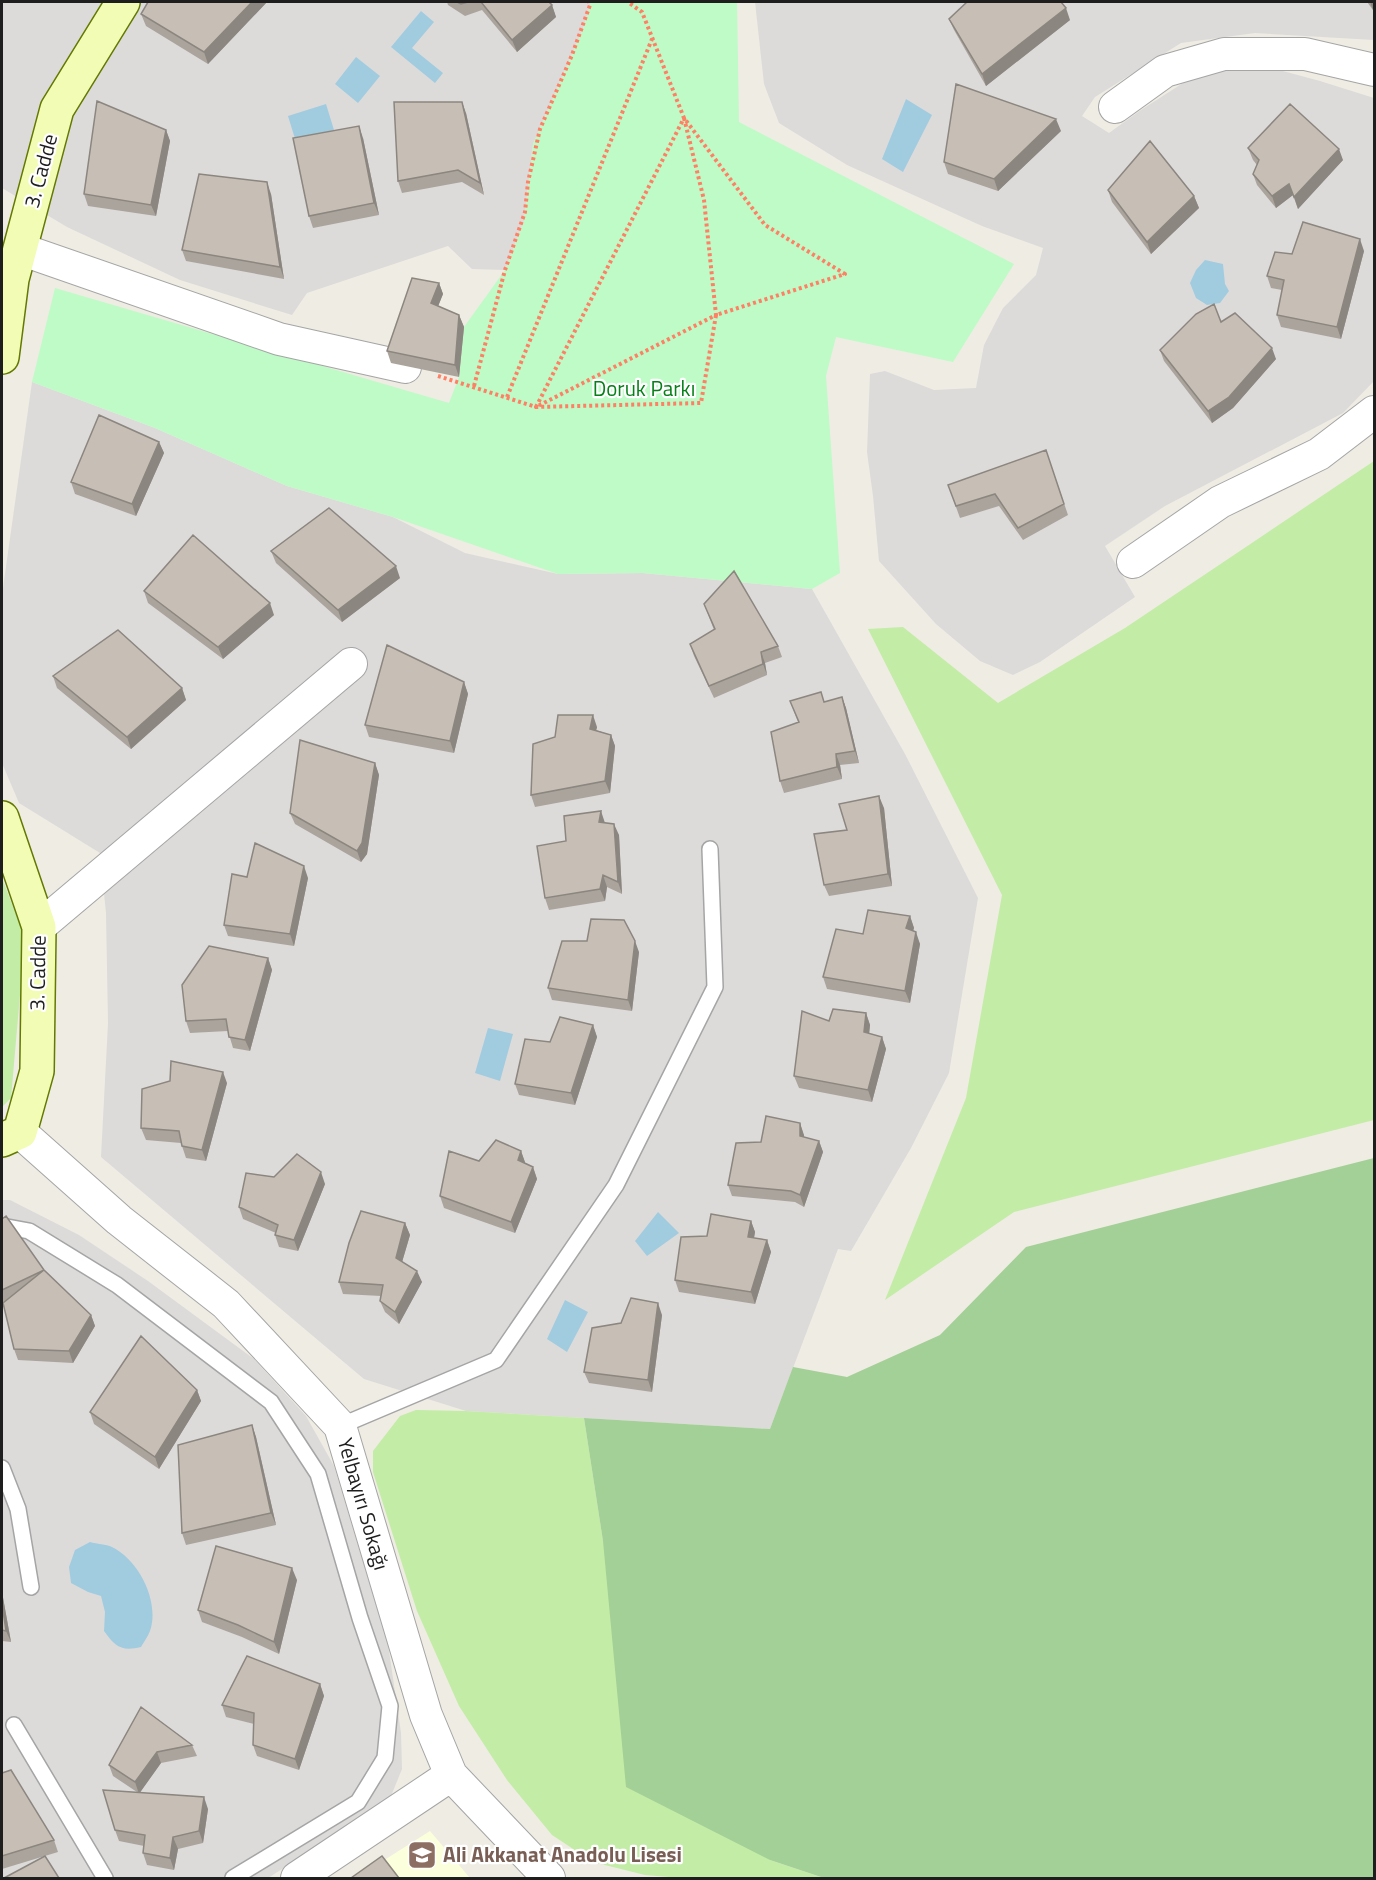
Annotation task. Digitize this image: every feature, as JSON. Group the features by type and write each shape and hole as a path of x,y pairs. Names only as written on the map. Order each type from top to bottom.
{"main road":[{"name":"3. Cadde","path":"2,357 12,279 57,109 123,2"},
{"name":"3. Cadde","path":"2,818 39,927 37,1071 11,1136"}],"street":[{"path":"1115,107 1165,70 1224,54 1305,54 1374,70"},
{"path":"20,249 279,339 405,367"},
{"path":"1132,562 1220,502 1319,454 1374,412"},
{"path":"39,927 351,664"},
{"name":"Yelbayırı Sokağı","path":"11,1136 225,1304 340,1426 426,1715 451,1775 549,1878"},
{"path":"297,1878 451,1775"}],"lane":[{"path":"340,1426 496,1360 616,1185 715,987 710,849"},
{"path":"2,1226 29,1231 117,1285 271,1402 318,1474 360,1617 390,1706 385,1758 358,1802 233,1878"},
{"path":"2,1468 18,1509 31,1587"},
{"path":"14,1725 105,1878"}],"path":[{"path":"474,386 505,270 525,212 528,182 540,129 572,55 590,5 589,2"},
{"path":"405,367 474,386 536,407 701,403 716,315 704,200 684,118 642,12 628,2"},
{"path":"507,397 652,38"},
{"path":"536,407 716,315 845,274 765,225 684,118"},
{"path":"536,407 684,118"}],"shaded area":[{"path":"2,2 591,2 583,29 533,144 524,221 505,270 472,269 448,246 307,293 292,315 180,280 67,227 2,188"},
{"path":"755,2 1374,2 1374,40 1255,33 1181,43 1095,97 1082,116 1109,133 1183,83 1224,70 1264,66 1374,98 1374,381 1343,413 1165,506 1105,546 1135,597 1040,662 1013,675 980,661 936,624 879,561 867,452 870,374 885,371 934,390 976,388 984,345 1003,308 1036,275 1043,248 982,226 847,165 779,123 764,84"},
{"path":"32,382 155,428 287,486 393,517 465,553 558,574 643,573 812,589 905,754 978,898 949,1073 911,1148 851,1251 838,1249 770,1429 466,1411 364,1379 101,1157 108,1023 106,913 100,853 19,803 2,763 2,595"},
{"path":"2,1200 10,1200 79,1235 148,1281 254,1359 306,1416 334,1466 388,1644 401,1733 402,1769 389,1801 268,1878 2,1878"},
{"name":"Ali Akkanat Anadolu Lisesi","path":"430,1831 470,1878 356,1878"}],"green space":[{"name":"Doruk Parkı","path":"591,2 737,2 739,122 1014,264 953,362 836,337 826,376 840,573 812,589 643,573 558,574 393,517 287,486 155,428 32,382 55,288 449,403 459,377 464,327 505,270 524,221 533,144 583,29"},
{"path":"1374,461 1374,1120 1014,1212 885,1300 966,1098 1002,895 868,629 903,627 998,703 1125,628"},
{"path":"2,878 25,938 11,1098 2,1107"},
{"path":"1374,1158 1374,1878 824,1878 770,1860 626,1787 603,1541 584,1418 770,1429 793,1367 847,1377 940,1335 1026,1247"},
{"path":"416,1410 584,1418 603,1541 770,1860 824,1878 681,1878 645,1875 593,1862 552,1835 507,1780 459,1706 417,1611 373,1472 373,1451 400,1416"}],"water":[{"path":"421,11 434,22 412,48 443,73 435,83 391,47"},
{"path":"356,57 380,76 358,103 335,84"},
{"path":"906,99 932,115 903,172 882,159"},
{"path":"326,104 334,130 296,142 288,116"},
{"path":"1205,260 1223,264 1225,284 1229,291 1220,303 1207,305 1196,298 1190,283 1196,270"},
{"path":"488,1028 513,1034 500,1081 475,1073"},
{"path":"658,1212 679,1233 647,1256 635,1241"},
{"path":"565,1300 588,1312 567,1352 547,1339"},
{"path":"90,1542 110,1546 122,1553 139,1572 145,1583 152,1607 152,1620 150,1631 141,1647 128,1649 115,1644 104,1631 105,1612 101,1596 71,1583 69,1567 75,1550"}],"building":[{"path":"148,2 252,2 204,52 141,14"},
{"path":"481,2 549,2 552,5 512,40"},
{"path":"967,2 1061,2 1066,8 982,74 949,19"},
{"path":"956,84 1056,119 994,179 944,162"},
{"path":"97,101 166,130 151,205 84,194"},
{"path":"394,102 462,102 480,183 458,170 398,181"},
{"path":"1290,104 1339,149 1294,197 1289,184 1272,196 1253,174 1259,160 1248,148"},
{"path":"359,126 374,203 309,216 293,138"},
{"path":"1150,141 1194,196 1147,242 1108,190"},
{"path":"199,174 267,182 280,267 182,250"},
{"path":"1303,222 1360,239 1337,327 1277,315 1284,280 1267,276 1275,252 1292,254"},
{"path":"412,278 439,283 431,303 459,315 455,365 387,351"},
{"path":"1214,304 1221,322 1235,313 1272,348 1229,397 1208,411 1160,350 1196,314"},
{"path":"99,415 159,442 132,504 71,482"},
{"path":"1046,450 1064,504 1018,528 995,494 956,506 948,485"},
{"path":"329,508 396,566 338,610 271,551"},
{"path":"193,535 270,603 218,647 144,591"},
{"path":"734,571 778,646 761,652 763,664 709,686 690,644 715,629 704,604"},
{"path":"118,630 182,688 127,737 53,676"},
{"path":"387,645 464,682 450,741 365,725"},
{"path":"821,692 824,702 842,697 855,751 836,754 837,767 780,781 771,732 799,722 790,701"},
{"path":"558,715 593,715 590,729 611,735 605,781 531,795 533,744 555,737"},
{"path":"300,740 375,763 362,843 357,851 290,813"},
{"path":"879,796 888,874 824,885 814,834 847,830 839,804"},
{"path":"601,811 599,822 614,824 618,882 603,875 600,889 545,898 537,846 566,841 564,816"},
{"path":"255,843 304,866 290,934 224,925 232,874 247,877"},
{"path":"868,910 910,916 906,928 916,932 905,991 823,977 836,929 863,934"},
{"path":"591,919 624,920 635,941 628,1000 548,988 562,941 587,941"},
{"path":"209,946 268,958 245,1040 229,1037 226,1019 186,1021 182,985"},
{"path":"833,1009 866,1013 864,1032 882,1037 868,1090 794,1076 802,1011 829,1021"},
{"path":"560,1017 593,1025 571,1093 515,1084 525,1039 550,1042"},
{"path":"171,1061 223,1072 202,1150 182,1146 179,1131 141,1128 142,1089 170,1081"},
{"path":"766,1116 800,1123 800,1136 819,1141 800,1195 791,1191 728,1185 736,1143 761,1142"},
{"path":"496,1140 521,1151 518,1160 533,1167 511,1222 440,1196 449,1151 479,1161"},
{"path":"297,1154 321,1172 294,1240 275,1235 278,1225 239,1207 246,1173 274,1177"},
{"path":"361,1211 405,1223 396,1258 417,1271 395,1312 380,1301 383,1285 339,1282 349,1243"},
{"path":"711,1214 751,1221 748,1237 767,1240 751,1292 675,1280 681,1237 707,1236"},
{"path":"6,1216 44,1270 2,1290 2,1219"},
{"path":"44,1270 91,1315 69,1351 14,1349 3,1303"},
{"path":"631,1298 658,1303 648,1380 584,1372 592,1328 621,1323"},
{"path":"141,1336 197,1390 155,1457 90,1412"},
{"path":"252,1425 271,1513 182,1533 178,1445"},
{"path":"216,1546 292,1568 274,1642 198,1610"},
{"path":"2,1604 6,1631 2,1630"},
{"path":"247,1656 320,1684 295,1759 253,1745 254,1713 222,1705"},
{"path":"141,1707 192,1745 157,1752 135,1782 109,1765"},
{"path":"11,1770 54,1840 2,1856 2,1773"},
{"path":"103,1790 204,1797 199,1831 173,1837 170,1858 143,1853 145,1835 115,1830"},
{"path":"45,1856 59,1878 4,1878"},
{"path":"382,1856 399,1878 351,1878"}],"place":[{"name":"Ali Akkanat Anadolu Lisesi","path":"422,1855"}]}
